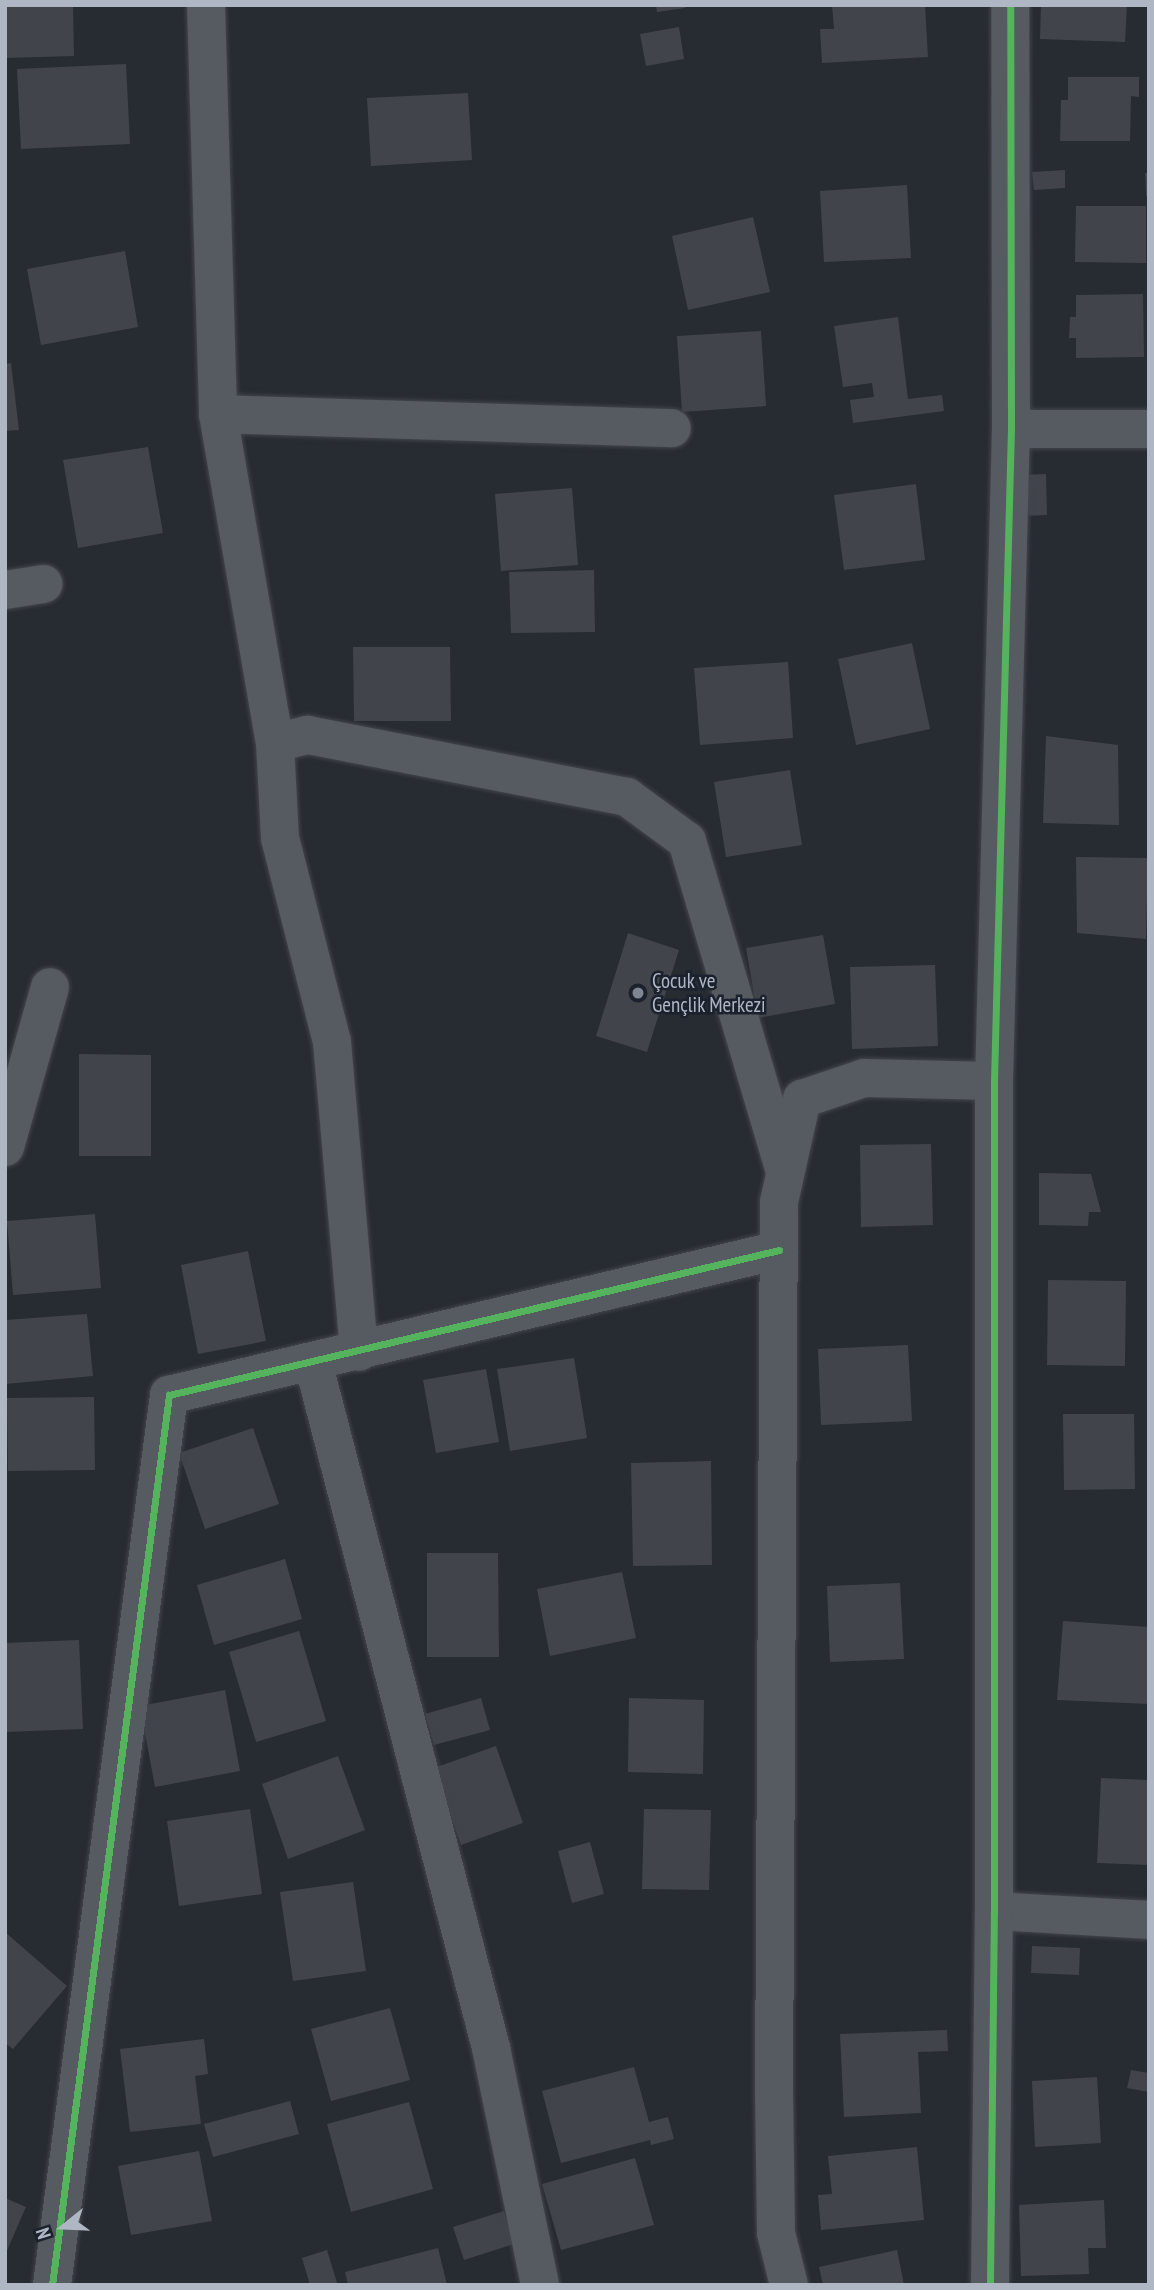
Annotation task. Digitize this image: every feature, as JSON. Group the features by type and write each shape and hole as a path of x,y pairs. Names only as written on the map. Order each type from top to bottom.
{"street":[{"path":"206,5 218,414 275,743 279,838 332,1042 359,1352"},
{"path":"990,2285 994,1911 994,1081 1011,429 1010,5"},
{"path":"218,414 672,428"},
{"path":"1011,429 1149,429"},
{"path":"5,590 44,584"},
{"path":"275,743 308,735 627,797 687,841 785,1172"},
{"path":"5,1147 50,987"},
{"path":"789,2285 776,2233 779,1202 802,1099 864,1078 994,1081"},
{"path":"52,2285 169,1395 359,1352 779,1250"},
{"path":"313,1362 491,2048 540,2285"},
{"path":"994,1911 1149,1920"}],"building":[{"path":"5,5 73,5 74,56 5,58"},
{"path":"656,5 684,5 685,8 657,12"},
{"path":"832,5 925,5 928,57 822,63 820,29 834,29"},
{"path":"1041,5 1127,5 1125,42 1040,39"},
{"path":"679,27 684,59 646,66 640,34"},
{"path":"126,64 130,144 21,149 17,69"},
{"path":"1068,77 1139,77 1139,97 1131,96 1130,141 1060,141 1061,100 1068,100"},
{"path":"468,93 472,160 371,166 367,98"},
{"path":"1065,170 1065,188 1034,190 1032,172"},
{"path":"1145,173 1149,173 1149,195 1146,196"},
{"path":"907,185 911,258 824,262 820,191"},
{"path":"1076,206 1146,206 1146,263 1075,262"},
{"path":"753,217 770,292 688,310 672,236"},
{"path":"125,251 138,327 41,345 27,269"},
{"path":"1143,294 1144,357 1076,358 1076,338 1069,338 1070,317 1076,317 1076,295"},
{"path":"898,317 908,399 942,395 944,411 853,423 850,400 874,397 872,383 843,387 834,326"},
{"path":"761,331 766,406 682,412 677,336"},
{"path":"11,363 19,430 5,431 5,364"},
{"path":"148,447 163,533 78,548 63,460"},
{"path":"1046,474 1047,515 1022,516 1021,475"},
{"path":"916,484 925,560 844,570 834,495"},
{"path":"572,488 578,565 501,571 495,494"},
{"path":"594,570 595,632 511,633 509,572"},
{"path":"912,643 930,729 856,745 838,659"},
{"path":"353,647 450,647 451,721 354,721"},
{"path":"788,662 793,738 700,745 694,668"},
{"path":"1046,736 1118,745 1119,825 1043,823"},
{"path":"790,770 802,845 726,857 714,782"},
{"path":"1076,857 1148,858 1146,939 1077,933"},
{"name":"Çocuk ve Gençlik Merkezi","path":"628,933 679,950 647,1052 596,1036"},
{"path":"823,935 835,1004 758,1018 746,948"},
{"path":"935,965 938,1046 852,1049 850,967"},
{"path":"79,1054 151,1055 151,1156 79,1156"},
{"path":"931,1144 933,1225 861,1227 860,1145"},
{"path":"1039,1173 1091,1174 1101,1212 1089,1212 1088,1226 1039,1225"},
{"path":"95,1214 101,1288 13,1295 7,1221"},
{"path":"248,1251 266,1341 198,1354 181,1265"},
{"path":"1048,1280 1126,1281 1125,1366 1047,1365"},
{"path":"87,1314 93,1376 5,1384 5,1320"},
{"path":"908,1345 912,1421 821,1425 818,1349"},
{"path":"574,1358 587,1438 510,1451 497,1369"},
{"path":"486,1369 499,1442 436,1453 423,1380"},
{"path":"94,1397 95,1470 8,1471 7,1398"},
{"path":"1063,1414 1134,1414 1135,1489 1064,1490"},
{"path":"253,1428 279,1504 205,1529 179,1453"},
{"path":"711,1461 712,1565 633,1566 631,1463"},
{"path":"427,1553 498,1553 499,1657 427,1657"},
{"path":"285,1559 302,1619 214,1645 197,1585"},
{"path":"622,1572 636,1638 550,1656 537,1589"},
{"path":"900,1583 904,1659 830,1662 827,1586"},
{"path":"1063,1621 1149,1627 1149,1704 1057,1700"},
{"path":"299,1631 326,1721 256,1742 229,1652"},
{"path":"79,1640 83,1729 6,1732 5,1643"},
{"path":"225,1690 240,1771 155,1787 140,1706"},
{"path":"481,1698 490,1730 434,1745 425,1714"},
{"path":"629,1698 704,1700 703,1774 628,1772"},
{"path":"496,1746 523,1823 461,1845 434,1768"},
{"path":"338,1756 365,1830 288,1859 262,1784"},
{"path":"1101,1778 1149,1780 1149,1865 1097,1863"},
{"path":"250,1809 262,1894 179,1906 167,1821"},
{"path":"644,1809 711,1810 709,1890 642,1889"},
{"path":"590,1842 604,1894 572,1903 558,1851"},
{"path":"353,1882 366,1971 293,1981 280,1892"},
{"path":"5,1932 67,1986 13,2049 5,2043"},
{"path":"1032,1946 1080,1948 1079,1975 1031,1973"},
{"path":"390,2008 410,2080 331,2101 311,2029"},
{"path":"947,2030 948,2051 918,2052 921,2113 844,2117 840,2034"},
{"path":"204,2039 208,2074 195,2076 201,2124 130,2132 120,2049"},
{"path":"634,2067 649,2122 668,2117 674,2139 651,2145 650,2140 561,2163 542,2091"},
{"path":"1131,2070 1149,2073 1149,2092 1127,2088"},
{"path":"1097,2077 1101,2143 1035,2147 1032,2081"},
{"path":"290,2101 299,2134 213,2157 204,2124"},
{"path":"409,2102 433,2189 351,2212 327,2124"},
{"path":"917,2147 924,2220 821,2230 818,2195 832,2194 828,2156"},
{"path":"199,2151 212,2221 131,2235 118,2166"},
{"path":"635,2158 654,2225 561,2250 542,2184"},
{"path":"5,2198 26,2207 5,2255"},
{"path":"1104,2200 1106,2248 1088,2248 1089,2274 1021,2276 1019,2205"},
{"path":"504,2211 514,2244 464,2260 453,2227"},
{"path":"438,2248 447,2285 348,2285 345,2272"},
{"path":"327,2250 337,2283 310,2285 302,2258"},
{"path":"897,2250 904,2285 823,2285 819,2267"}],"cycle path":[{"path":"990,2285 994,1911 994,1081 1011,429 1010,5"},
{"path":"52,2285 169,1395 779,1250"}],"place":[{"name":"Çocuk ve Gençlik Merkezi","path":"638,993"}]}
